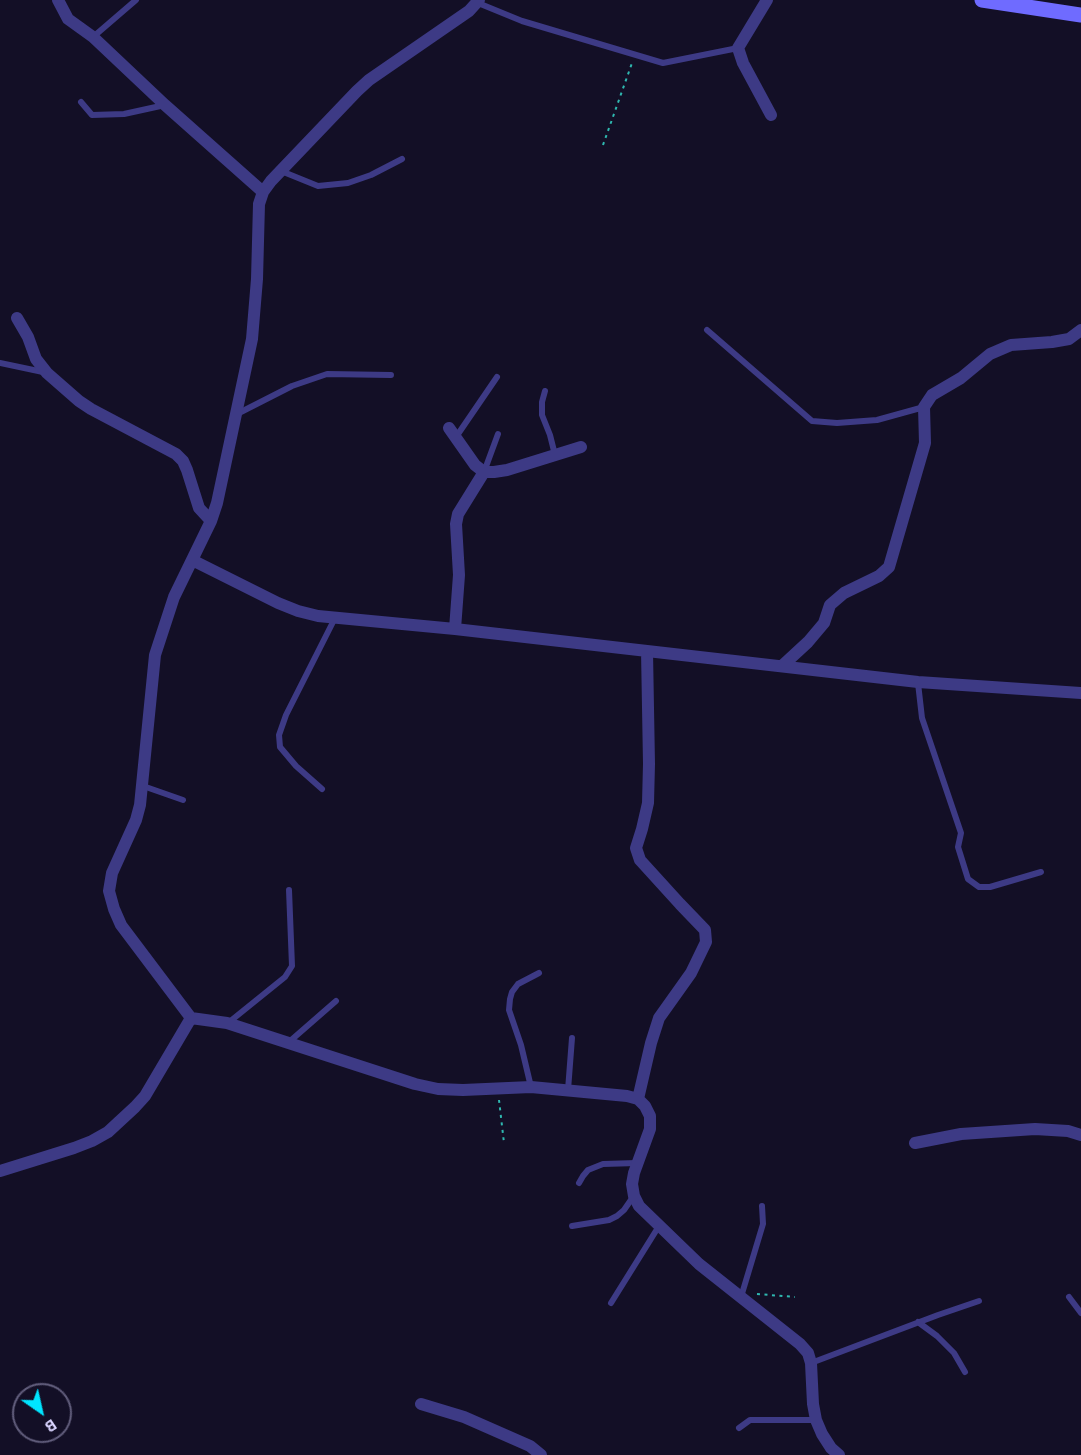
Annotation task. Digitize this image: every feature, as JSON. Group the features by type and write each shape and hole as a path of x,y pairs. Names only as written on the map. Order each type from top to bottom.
{"main road":[{"path":"982,0 1081,15"}],"street":[{"path":"58,0 69,19 93,37 263,192"},
{"path":"767,0 738,48 743,63 771,115"},
{"path":"478,1 469,11 369,80 280,171 263,192 259,204 257,279 252,339 217,503 174,597 155,655 140,805 136,820 112,873 109,891 121,925 191,1018 227,1023 415,1084 446,1089 531,1087 638,1099 650,1116 650,1129 632,1184 639,1206 699,1264 742,1295 808,1353 816,1420 832,1453"},
{"path":"16,318 28,337 36,359 47,373 79,401 176,454 183,461 199,507 211,520"},
{"path":"782,666 808,642 824,623 830,605 844,593 879,576 889,567 925,443 924,407 932,395 961,378 990,354 1011,345 1069,339 1081,330"},
{"path":"452,433 475,465 484,472 507,470 581,447"},
{"path":"455,629 459,575 456,524 458,514 484,472"},
{"path":"192,560 278,603 318,616 455,629 918,682 1081,693"},
{"path":"638,1099 651,1043 660,1018 691,973 706,942 705,930 640,860 636,848 642,829 648,793 650,764 647,651"},
{"path":"0,1171 74,1148 108,1132 145,1096 191,1018"},
{"path":"915,1143 961,1134 1035,1129 1068,1131 1081,1135"},
{"path":"421,1404 464,1417 530,1446 541,1455"}],"lane":[{"path":"93,37 136,0"},
{"path":"478,1 522,21 663,63 738,48"},
{"path":"81,102 92,116 124,114 165,105"},
{"path":"280,171 318,186 348,183 371,175 402,159"},
{"path":"707,330 812,421 837,423 876,420 924,407"},
{"path":"0,363 47,373"},
{"path":"236,414 292,386 327,374 391,375"},
{"path":"452,433 497,377"},
{"path":"545,391 542,415 555,455"},
{"path":"484,472 498,434"},
{"path":"322,789 296,766 280,747 279,735 285,715 336,618"},
{"path":"918,682 922,718 961,833 958,847 968,879 979,887 990,887 1041,872"},
{"path":"142,785 183,800"},
{"path":"227,1023 285,977 292,966 289,890"},
{"path":"531,1087 510,1010 510,999 518,984 539,973"},
{"path":"289,1043 336,1001"},
{"path":"568,1091 572,1038"},
{"path":"579,1183 588,1170 603,1164 638,1163"},
{"path":"572,1226 609,1220 624,1210 634,1196"},
{"path":"742,1295 763,1224 762,1206"},
{"path":"611,1303 659,1226"},
{"path":"1069,1297 1081,1313"},
{"path":"811,1363 979,1301"},
{"path":"918,1322 954,1353 965,1371"},
{"path":"739,1428 750,1420 816,1420"}],"path":[{"path":"603,145 635,55"},
{"path":"497,1089 504,1143"},
{"path":"742,1295 795,1297"}]}
